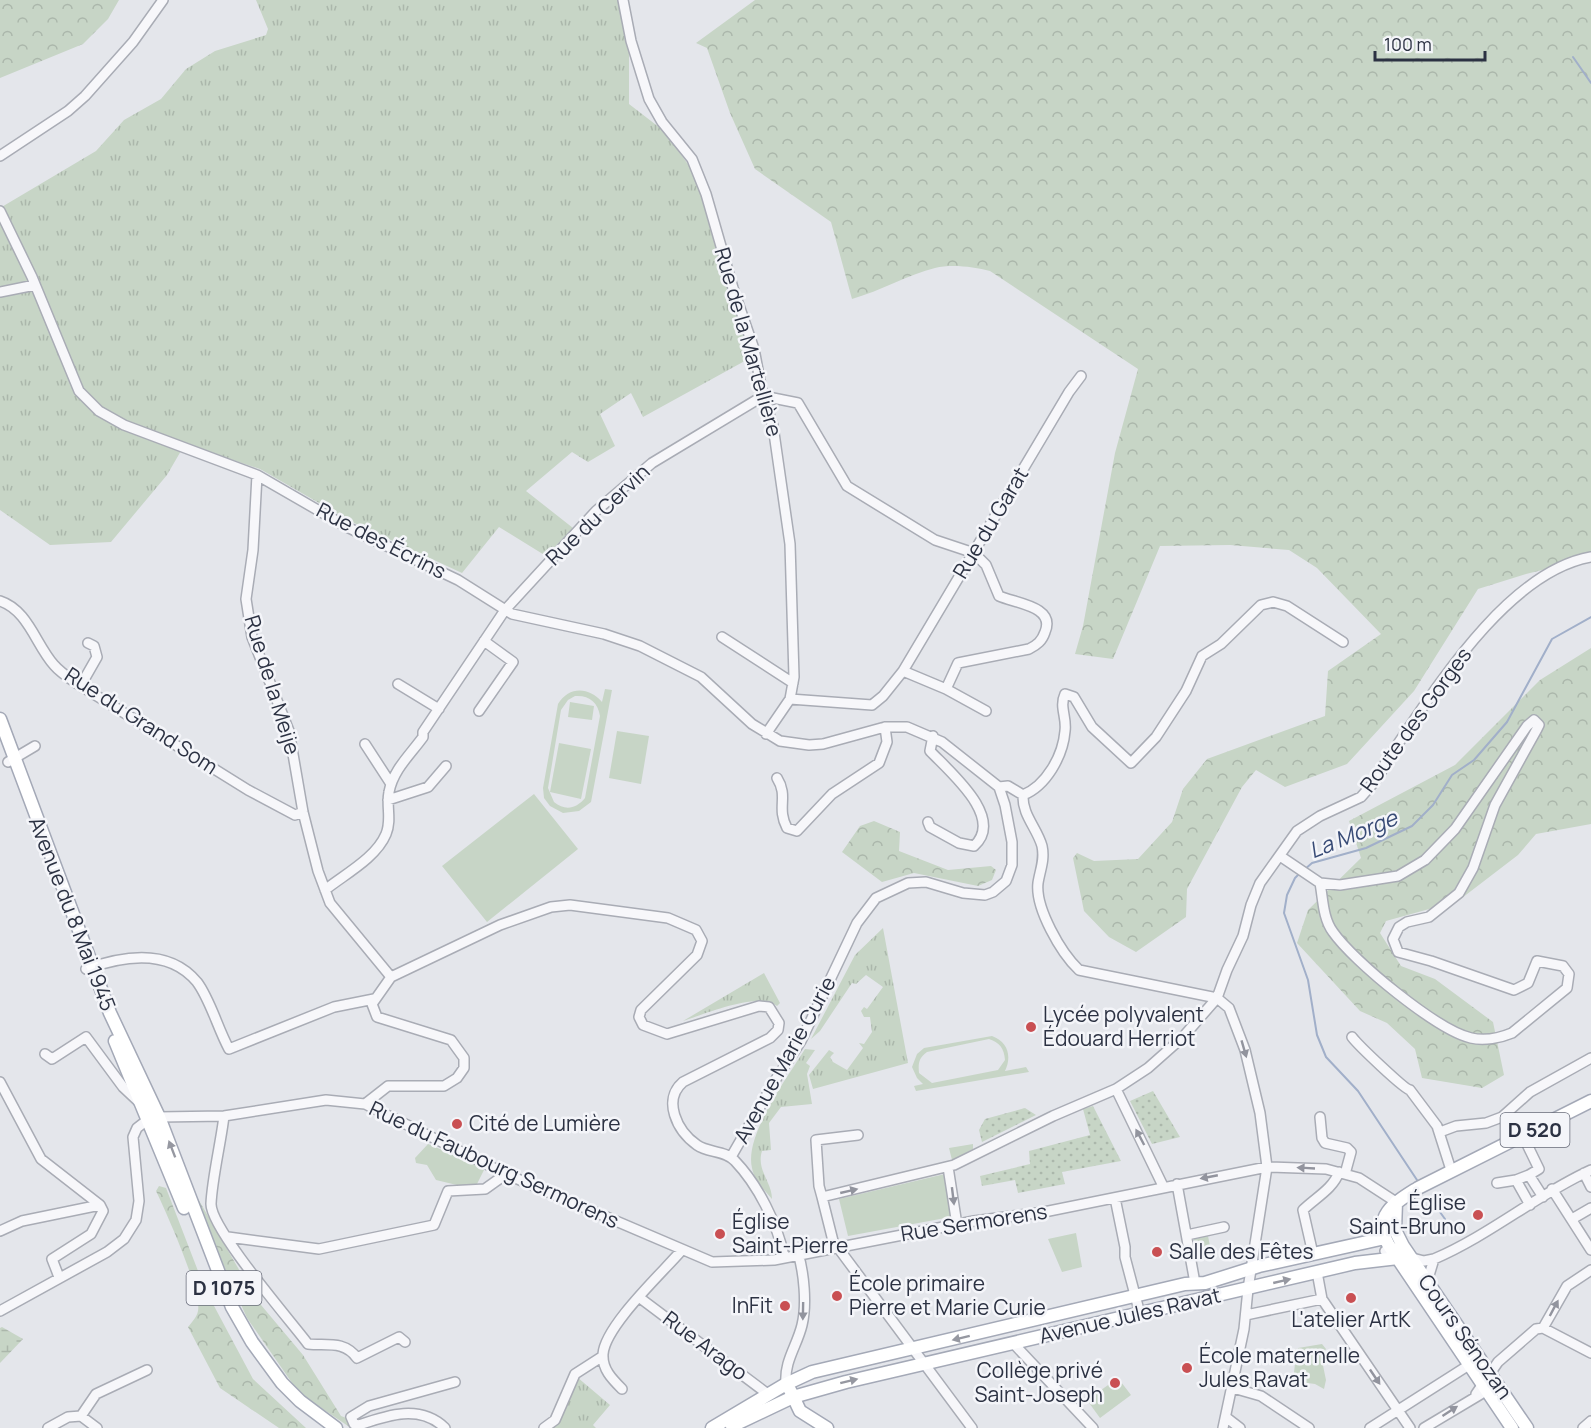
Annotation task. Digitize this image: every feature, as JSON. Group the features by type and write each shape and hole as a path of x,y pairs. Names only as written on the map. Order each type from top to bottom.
{"main road":[{"name":"Avenue du 8 Mai 1945","path":"0,719 11,761 146,1121"},
{"name":"Avenue du 8 Mai 1945","path":"0,741 11,761"},
{"name":"Avenue du 8 Mai 1945","path":"89,968 159,1117"},
{"name":"D 520","path":"1396,1202 1451,1170 1591,1101"},
{"path":"146,1121 159,1117"},
{"name":"D 1075","path":"159,1117 208,1250 239,1321 282,1383 300,1401 336,1428"},
{"name":"D 1075","path":"146,1121 234,1325 279,1388 296,1406 325,1428"},
{"path":"1394,1246 1383,1222 1387,1211 1396,1202"},
{"name":"Avenue Jules Ravat","path":"769,1401 786,1384 812,1372 1236,1275 1313,1254 1394,1246"},
{"name":"Avenue Jules Ravat","path":"769,1401 1355,1263 1394,1246"},
{"name":"Cours Sénozan","path":"1394,1246 1427,1282 1527,1428"},
{"name":"Cours Sénozan","path":"1394,1246 1483,1391 1512,1428"},
{"path":"1234,1292 1242,1283 1236,1275"},
{"name":"Avenue Jules Ravat","path":"1004,1327 1009,1344"},
{"path":"1453,1339 1463,1344 1474,1360 1490,1372"},
{"path":"786,1384 800,1411"},
{"path":"728,1428 769,1401 800,1411 827,1428"},
{"path":"712,1428 742,1420"}],"street":[{"path":"0,156 68,111 85,96 133,42 163,0"},
{"name":"Rue de la Martellière","path":"623,0 631,41 649,99 662,122 692,159 706,194 753,349 763,396 773,426 790,544 793,682 790,699 766,734"},
{"name":"Rue des Écrins","path":"0,211 35,285 79,391 99,411 124,425 257,475 347,527 458,580 505,610"},
{"path":"0,291 35,285"},
{"name":"Rue du Garat","path":"790,699 872,705 883,696 903,671 1081,376"},
{"path":"763,396 798,404 847,486 935,540 974,553 986,565 999,596 1039,610 1045,616 1047,627 1038,644 1029,649 958,663 946,689"},
{"name":"Rue du Cervin","path":"325,890 377,849 388,827 388,800 397,770 423,737 423,732 505,610 596,511 634,477 652,463 763,396"},
{"name":"Rue de la Meije","path":"257,475 253,550 246,599 252,637 291,738 303,812 330,903 391,977"},
{"name":"Route des Gorges","path":"1217,998 1227,970 1244,936 1251,905 1260,883 1284,859 1297,831 1320,816 1361,797 1376,780 1455,662 1497,614 1555,569 1570,561 1591,557"},
{"name":"Rue du Grand Som","path":"0,601 8,603 32,629 54,665 81,686 248,790 295,815 303,812"},
{"path":"1023,795 1041,785 1056,760 1065,732 1061,705 1065,694 1074,696 1092,727 1131,763 1156,737 1186,691 1202,656 1221,644 1261,605 1273,602 1287,606 1343,642"},
{"path":"505,610 633,643 701,677 766,734 780,741 809,745 885,727 907,727 933,736 988,776 999,787 1008,786 1023,795"},
{"path":"723,637 793,682"},
{"path":"479,711 513,662 484,641"},
{"path":"81,686 97,657 94,646 88,643"},
{"path":"903,671 946,689 986,711"},
{"path":"398,684 440,709"},
{"path":"1284,859 1318,881 1340,885 1398,876 1425,860 1455,829 1527,726 1534,720 1538,722 1537,729 1495,805 1473,868 1460,893 1429,917 1399,927 1393,939 1398,952 1514,990 1528,983 1537,960 1563,966 1569,974 1567,988 1512,1033 1502,1037 1471,1038 1451,1030 1368,971 1332,931 1326,918 1318,881"},
{"path":"777,778 783,788 781,817 787,828 797,831 832,794 879,763 886,742 885,727"},
{"path":"928,822 930,827 959,843 974,846 982,838 985,826 981,810 930,751 933,736"},
{"path":"365,744 391,784"},
{"path":"11,761 35,746"},
{"path":"388,800 428,787 446,766"},
{"name":"Avenue Marie Curie","path":"731,1157 801,1041 857,923 876,898 908,883 926,882 963,893 985,895 1006,881 1012,865 1011,842 1005,805 999,787"},
{"path":"1023,795 1022,806 1041,845 1044,860 1038,885 1045,913 1066,957 1079,970 1217,998 1228,1008 1245,1050 1260,1113 1267,1167 1246,1315 1227,1418 1223,1428"},
{"path":"365,1104 388,1086 444,1086 457,1078 464,1068 464,1058 459,1048 451,1040 377,1017 373,1010 374,999 391,977 500,926 551,907 570,905 668,918 696,930 702,941 697,955 649,1002 639,1017 643,1025 667,1034 759,1006 769,1007 775,1013 779,1023 777,1030 770,1038 683,1082 673,1094 673,1110 679,1126 689,1139 698,1146 731,1157 752,1184 768,1212 784,1256"},
{"path":"89,968 114,960 147,957 173,962 197,982 229,1048 334,1007 374,999"},
{"path":"822,1197 948,1167 1116,1089 1165,1054 1217,998"},
{"path":"45,1054 52,1059 86,1037 123,1087 140,1103 154,1104"},
{"path":"1352,1037 1359,1047 1394,1075 1405,1089 1410,1090 1440,1131 1451,1170"},
{"path":"1440,1131 1456,1126 1486,1123 1502,1117 1530,1092 1591,1058"},
{"path":"0,1082 41,1159 100,1205 103,1211 91,1234 52,1259 59,1278"},
{"path":"1116,1089 1163,1186"},
{"name":"Rue du Faubourg Sermorens","path":"159,1117 224,1116 326,1100 365,1104 506,1174 681,1251"},
{"path":"224,1116 211,1205 243,1264 270,1294 308,1344 324,1342 351,1349 357,1358 399,1337 405,1342"},
{"path":"1313,1254 1303,1212 1320,1193 1332,1186 1342,1173 1352,1152 1347,1148 1325,1143 1322,1138 1320,1117"},
{"path":"0,1311 107,1252 124,1239 131,1229 139,1201 134,1137 136,1128 146,1121"},
{"path":"858,1135 816,1140 818,1178 833,1241 972,1428"},
{"path":"1497,1183 1516,1180 1539,1169 1523,1136"},
{"path":"948,1167 957,1225"},
{"name":"Rue Sermorens","path":"681,1251 712,1262 774,1260 798,1253 1115,1198 1163,1186 1267,1167 1326,1169 1342,1173 1359,1178 1396,1202"},
{"path":"228,1238 319,1249 435,1226 448,1191 485,1189 506,1174"},
{"path":"1529,1175 1543,1197"},
{"path":"1394,1246 1424,1261 1434,1259 1530,1205 1552,1189 1589,1177"},
{"path":"1516,1180 1530,1205"},
{"path":"1177,1184 1195,1283"},
{"path":"1552,1189 1591,1250"},
{"path":"1115,1198 1125,1246 1125,1257 1140,1314"},
{"path":"0,1231 22,1221 100,1205"},
{"path":"1572,1218 1591,1208"},
{"path":"1187,1235 1224,1227"},
{"path":"622,1389 608,1375 603,1356 604,1345 613,1327 681,1251"},
{"path":"786,1384 787,1364 804,1314 798,1253"},
{"path":"1427,1282 1434,1259"},
{"path":"1543,1328 1567,1286 1591,1270"},
{"path":"1317,1272 1322,1299 1410,1428"},
{"name":"Rue Arago","path":"640,1298 769,1401"},
{"path":"1246,1315 1322,1299"},
{"path":"1424,1428 1483,1391 1490,1372 1536,1329 1543,1328 1591,1353"},
{"path":"1009,1344 1093,1428"},
{"path":"544,1428 555,1420 575,1374 603,1356"},
{"path":"1370,1428 1469,1365"},
{"path":"81,1416 96,1394 147,1370"},
{"path":"445,1428 437,1420 411,1412 359,1425 354,1424 351,1417 369,1406 455,1382"},
{"path":"1233,1388 1261,1396 1309,1428"},
{"path":"48,1428 68,1417 81,1416 97,1428"},
{"path":"1227,1418 1240,1428"},
{"path":"1583,1428 1591,1421"}],"green space":[{"path":"0,0 119,0 108,19 83,44 0,78"},
{"path":"256,0 618,0 629,53 629,104 664,131 695,174 752,357 643,417 631,393 600,414 615,446 588,462 572,452 526,491 573,528 546,556 499,527 462,573 352,522 260,469 185,444 167,475 111,542 50,545 0,510 0,208 96,151 124,120 161,99 186,69 215,51 266,35 268,29"},
{"path":"755,0 1591,0 1591,558 1478,589 1414,691 1347,764 1285,787 1256,770 1242,787 1187,889 1186,917 1136,952 1109,937 1084,911 1073,858 1077,853 1094,861 1138,859 1172,822 1183,789 1207,759 1325,716 1328,671 1381,634 1317,568 1289,550 1230,545 1160,546 1113,659 1075,654 1083,626 1115,453 1138,369 990,271 963,266 935,268 852,299 831,222 755,169 730,113 707,48 696,43"},
{"path":"1591,648 1591,824 1536,834 1518,855 1458,901 1386,921 1380,933 1401,966 1435,979 1493,1022 1504,1075 1482,1088 1422,1078 1415,1049 1387,1023 1360,1011 1297,943 1308,910 1361,858 1349,821 1455,765 1540,680"},
{"path":"605,689 612,690 591,802 579,811 563,813 550,806 544,798 543,788 558,704 568,694 579,691 591,693 602,702","holes":["580,696 592,700 600,716 585,798 578,805 566,808 554,802 548,788 561,710 568,700"]},
{"path":"570,702 594,706 592,720 568,717"},
{"path":"617,731 649,736 641,784 609,778"},
{"path":"559,743 591,749 581,799 550,792"},
{"path":"534,794 578,849 487,922 442,866"},
{"path":"874,821 900,832 899,851 948,870 991,866 996,870 992,880 978,886 914,873 882,882 842,852 860,826"},
{"path":"883,928 908,1063 813,1089 809,1075 829,1050 834,1053 830,1057 833,1062 847,1070 863,1048 859,1043 864,1044 872,1032 870,1017 864,1017 861,1011 864,1007 867,1009 883,987 866,975 856,984 852,983 820,1031 811,1039 855,955"},
{"path":"764,973 780,1003 777,1006 769,1002 745,1002 683,1021"},
{"path":"992,1036 1002,1042 1007,1050 1008,1060 1005,1071 1026,1067 1029,1072 916,1091 914,1086 923,1084 912,1067 917,1054 924,1048","holes":["989,1039 999,1044 1002,1049 1005,1060 998,1070 932,1083 919,1073 920,1061 927,1052"]},
{"path":"805,1049 815,1050 806,1063 810,1066 807,1074 812,1104 781,1107 769,1123 771,1150 762,1151 761,1164 772,1199 755,1177 751,1155 761,1123 769,1107"},
{"path":"1153,1091 1180,1137 1152,1144 1130,1101"},
{"path":"1093,1106 1121,1161 1062,1172 1065,1184 1018,1193 1015,1180 982,1186 980,1176 1030,1164 1029,1151 1090,1135 1083,1109"},
{"path":"1025,1108 1036,1115 982,1142 979,1130 985,1119"},
{"path":"428,1144 485,1168 476,1186 461,1186 436,1180 427,1165 416,1163 415,1158"},
{"path":"973,1144 973,1149 952,1160 949,1148"},
{"path":"945,1174 951,1217 848,1236 839,1199"},
{"path":"159,1186 166,1188 205,1289 253,1379 306,1428 279,1428 220,1388 188,1327 198,1311 198,1301 182,1252 156,1191"},
{"path":"197,1197 256,1299 303,1355 341,1416 365,1425 363,1428 351,1428 299,1393 247,1318 194,1199"},
{"path":"1076,1233 1082,1267 1062,1272 1048,1239"},
{"path":"1208,1236 1211,1251 1197,1253 1194,1239"},
{"path":"0,1328 23,1339 0,1363"},
{"path":"1322,1344 1326,1349 1321,1356 1326,1380 1324,1389 1315,1384 1293,1381 1295,1364 1298,1364 1299,1356 1296,1355 1298,1348"},
{"path":"577,1377 610,1405 593,1425 596,1428 551,1428"},
{"path":"1118,1378 1131,1395 1100,1418 1087,1400"}],"waterway":[{"path":"1573,57 1591,83"},
{"name":"La Morge","path":"1304,870 1312,863 1366,848 1412,826 1433,805 1452,775 1474,760 1507,722 1552,639 1591,617"},
{"name":"La Morge","path":"1300,873 1287,895 1284,913 1308,980 1317,1035 1326,1057 1358,1091 1417,1180"},
{"name":"La Morge","path":"1437,1208 1445,1219"}],"place":[{"name":"Lycée polyvalent Édouard Herriot","path":"1031,1027"},
{"name":"Cité de Lumière","path":"457,1124"},
{"name":"Église Saint-Bruno","path":"1478,1215"},
{"name":"Église Saint-Pierre","path":"720,1234"},
{"name":"Salle des Fêtes","path":"1157,1252"},
{"name":"École primaire Pierre et Marie Curie","path":"837,1296"},
{"name":"L'atelier ArtK","path":"1351,1298"},
{"name":"InFit","path":"785,1306"},
{"name":"École maternelle Jules Ravat","path":"1187,1368"},
{"name":"Collège privé Saint-Joseph","path":"1115,1383"}]}
